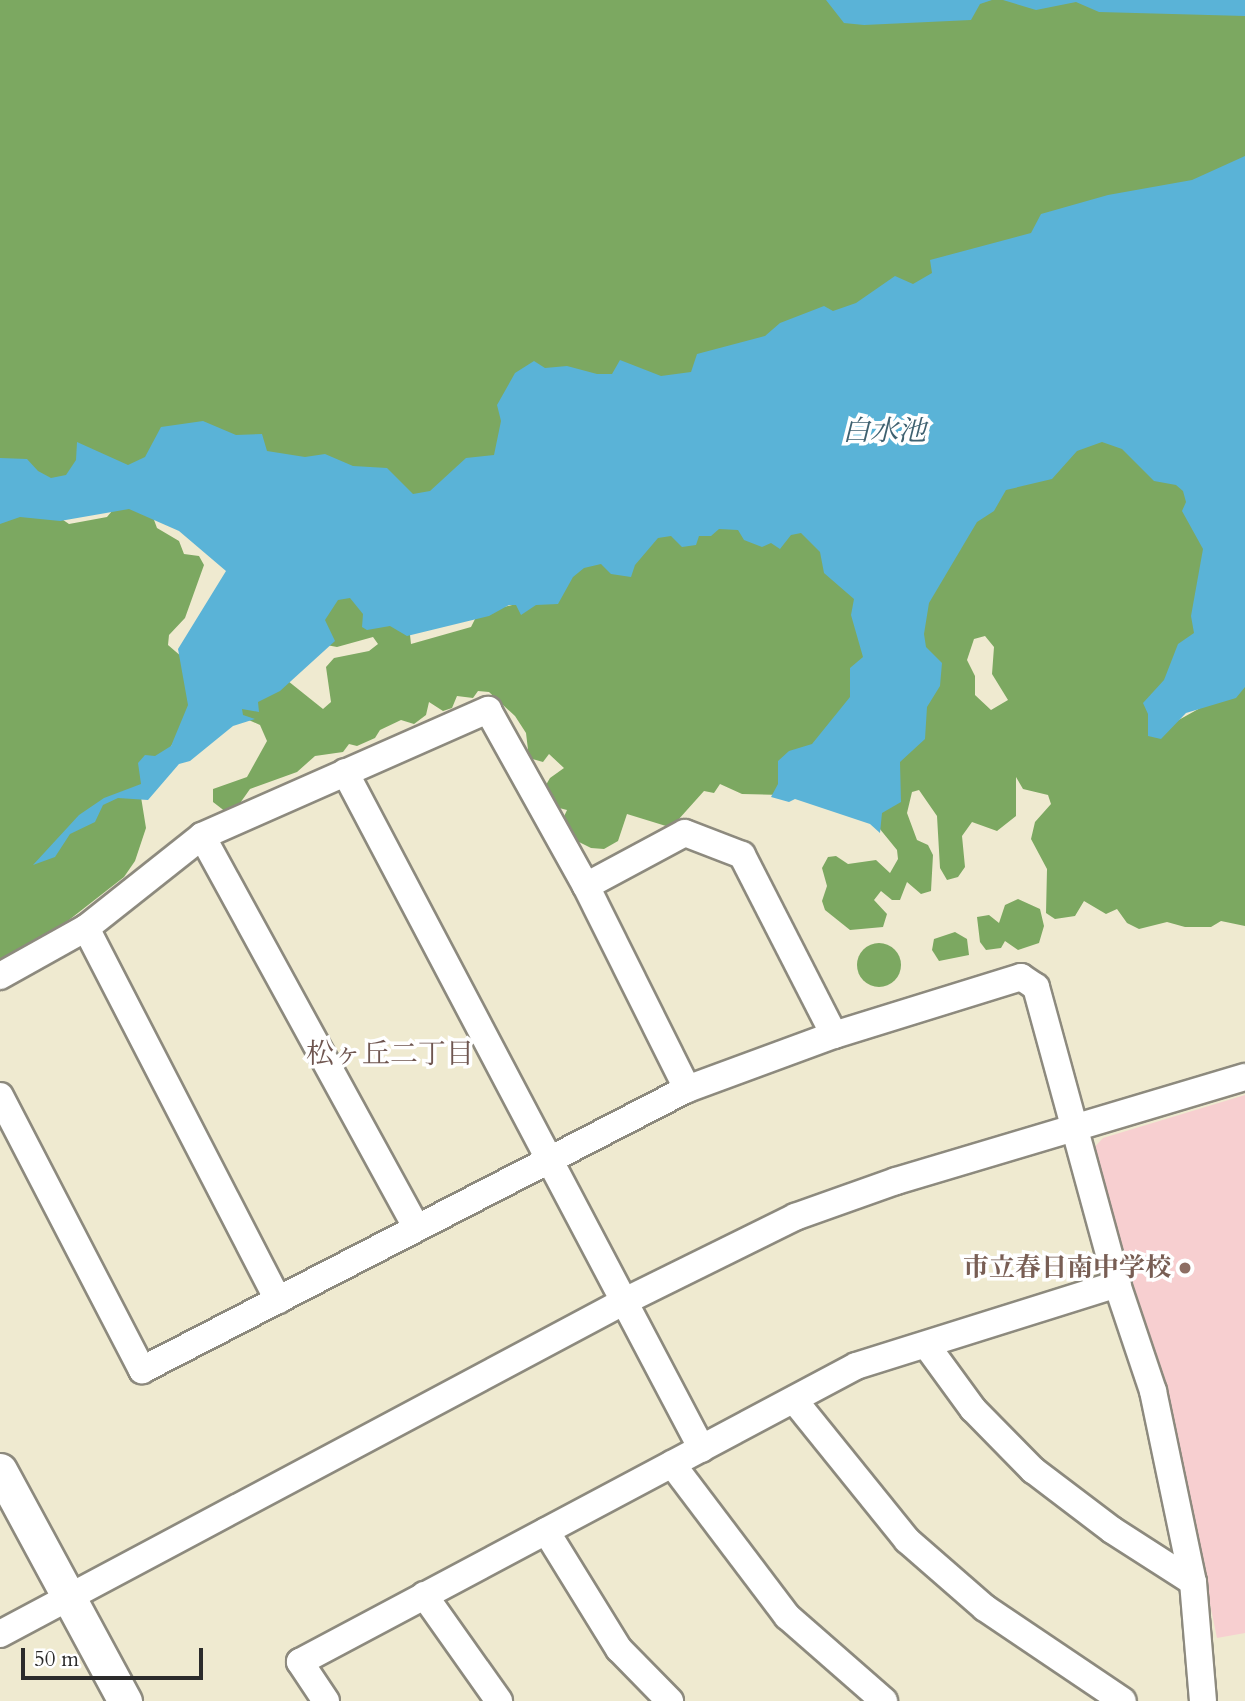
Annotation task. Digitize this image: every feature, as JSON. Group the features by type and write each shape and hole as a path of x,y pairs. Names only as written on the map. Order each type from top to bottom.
{"main road":[{"path":"0,1470 125,1701"}],"street":[{"path":"0,976 86,928 202,836 488,710 586,886 687,1089"},
{"path":"345,772 702,1449"},
{"path":"586,886 685,833 742,855 834,1035"},
{"path":"202,836 416,1228"},
{"path":"86,928 278,1300"},
{"path":"0,1096 142,1370 687,1089 834,1035 1021,977 1036,987 1077,1127 1117,1284 1153,1391 1194,1582 1203,1701"},
{"path":"0,1634 625,1301 795,1217 896,1181 1245,1077"},
{"path":"326,1701 300,1662 856,1366 1117,1284"},
{"path":"926,1346 974,1409 1033,1470 1112,1530 1194,1582"},
{"path":"794,1400 907,1540 985,1608 1123,1701"},
{"path":"672,1464 786,1616 884,1701"},
{"path":"547,1531 619,1649 670,1701"},
{"path":"425,1595 499,1701"}],"shaded area":[{"name":"市立春日南中学校","path":"1245,1095 1245,1633 1217,1638 1164,1382 1087,1155 1103,1138"}],"green space":[{"path":"0,0 1245,0 1245,167 502,465 436,506 111,479 43,486 0,474"},
{"path":"1116,435 1184,475 1211,548 1198,641 1157,732 1229,692 1245,670 1245,926 1221,921 1211,927 1185,927 1167,922 1139,929 1127,923 1117,909 1106,914 1084,901 1075,916 1055,919 1046,913 1047,869 1031,839 1035,822 1051,804 1048,795 1023,789 1016,777 1016,816 997,831 972,822 962,836 965,867 958,877 947,880 940,868 937,816 919,790 912,792 907,813 917,840 928,845 933,855 931,891 921,894 907,882 900,900 892,900 881,891 874,900 887,914 883,927 850,930 825,910 822,901 827,886 822,868 828,857 836,856 848,864 876,860 890,873 898,859 897,850 875,823 921,643 923,593 979,508 1081,438","holes":["985,636 994,647 992,674 1008,700 991,710 975,695 975,676 967,660 974,639"]},
{"path":"118,504 150,509 157,528 179,541 184,554 199,556 204,565 185,618 169,635 168,645 182,657 195,706 141,797 146,828 135,861 124,877 42,941 0,963 0,515 47,509 69,524 107,517"},
{"path":"792,524 823,538 860,593 869,658 854,708 781,795 742,794 720,784 714,793 704,791 678,820 666,826 627,814 618,841 604,849 591,848 569,837 561,823 567,810 555,807 543,790 550,778 564,768 549,754 543,762 529,758 526,733 515,716 489,692 478,691 473,698 457,696 452,708 443,711 429,702 426,715 414,724 401,720 380,730 375,738 357,746 349,744 343,752 315,756 297,772 250,789 238,806 226,812 213,802 213,789 247,777 267,741 260,725 233,713 283,677 323,709 331,702 326,667 334,658 369,651 378,644 373,637 337,647 321,644 323,601 347,589 409,626 411,644 471,627 478,613 554,595 572,566 652,535 709,525"},
{"path":"1018,899 1040,909 1044,926 1039,943 1018,950 1005,941 1001,948 986,950 980,942 977,917 989,915 999,923 1005,905"},
{"path":"955,932 967,939 969,955 939,961 932,950 934,939"},
{"path":"879,943 894,950 901,965 894,980 879,987 864,980 857,965 864,950"}],"water":[{"path":"826,0 992,0 980,4 971,20 864,25 844,23"},
{"path":"1003,0 1245,0 1245,16 1099,12 1076,2 1036,10"},
{"name":"白水池","path":"1245,156 1245,687 1236,698 1186,713 1161,739 1148,736 1148,714 1143,703 1164,680 1178,644 1194,633 1191,616 1203,549 1182,511 1186,502 1183,491 1176,485 1154,481 1122,449 1102,442 1077,451 1052,479 1006,490 994,511 977,522 929,603 924,634 926,647 942,663 940,686 927,707 925,739 900,762 901,802 882,813 880,833 870,824 795,799 789,802 771,797 778,784 778,761 789,751 812,744 850,697 850,668 863,657 851,615 854,599 824,573 820,552 801,533 791,535 780,549 771,543 762,547 744,540 738,530 719,529 711,536 699,536 696,545 682,547 671,536 658,538 635,565 631,577 611,574 601,564 584,568 573,577 558,604 536,605 521,615 516,605 509,605 489,616 407,636 390,626 367,630 362,627 363,614 350,598 338,600 325,620 335,641 280,691 258,702 259,712 242,709 243,715 255,719 233,726 190,761 179,764 148,800 118,798 103,805 95,822 70,834 55,857 33,865 79,815 104,798 141,784 138,763 145,755 155,756 171,746 188,705 178,649 226,571 179,531 129,509 60,521 20,517 0,524 0,458 27,459 38,471 51,478 66,475 76,460 77,442 128,465 145,457 161,427 203,421 236,435 262,434 267,451 305,457 325,454 353,466 387,468 413,494 430,491 466,458 494,455 501,421 497,405 515,373 534,361 545,368 567,366 597,374 612,374 620,360 661,376 691,372 697,354 765,336 780,323 824,306 833,311 856,303 895,276 913,284 932,273 930,260 1031,233 1041,214 1108,195 1192,180"}],"place":[{"name":"市立春日南中学校","path":"1185,1268"}],"district":[{"name":"松ヶ丘二丁目","path":"390,1054"}]}
